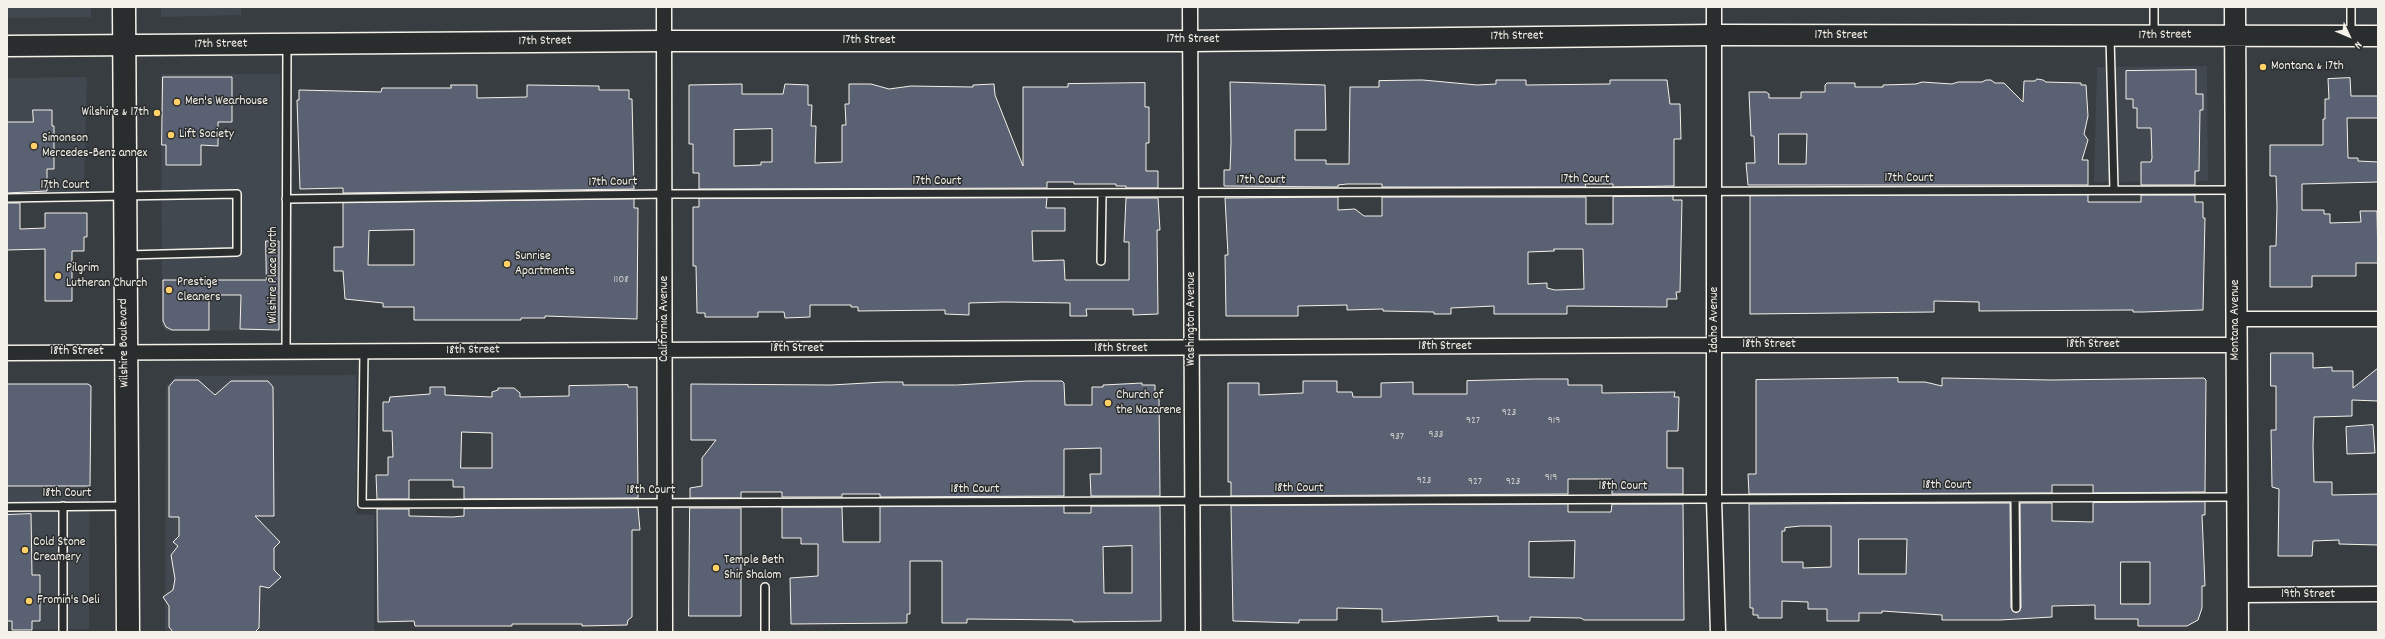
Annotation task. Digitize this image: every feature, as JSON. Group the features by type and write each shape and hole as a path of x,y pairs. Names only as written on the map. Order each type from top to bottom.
{"main road":[{"name":"Wilshire Boulevard","path":"124,7 124,255 128,632"}],"street":[{"name":"California Avenue","path":"664,7 665,632"},
{"name":"Washington Avenue","path":"1190,7 1193,632"},
{"name":"Idaho Avenue","path":"1714,7 1714,499 1718,632"},
{"name":"Montana Avenue","path":"2235,7 2236,497 2239,595 2238,632"},
{"name":"17th Street","path":"7,46 664,41 1190,41 1714,36 2378,36"},
{"path":"2236,320 2378,319"},
{"name":"18th Street","path":"7,353 1715,345 2236,345"},
{"name":"19th Street","path":"2239,595 2378,594"}],"lane":[{"path":"2154,7 2154,37"},
{"path":"2351,7 2351,35"},
{"path":"2110,37 2114,190"},
{"name":"Wilshire Place North","path":"286,352 287,44"},
{"name":"17th Court","path":"286,198 665,194 1191,194 2236,190"},
{"name":"17th Court","path":"7,198 124,198 237,194 237,252 124,255"},
{"path":"1100,261 1102,194"},
{"name":"18th Court","path":"364,352 362,504 2236,497"},
{"path":"2015,498 2016,608"},
{"path":"63,506 63,632"},
{"name":"18th Court","path":"7,507 127,506"},
{"path":"765,587 765,632"}],"shaded area":[{"path":"7,7 91,7 91,17 7,18"},
{"path":"161,7 241,7 241,15 161,17"},
{"path":"2207,66 2208,181 2094,182 2097,67"},
{"path":"161,74 280,74 281,330 166,331 162,326"},
{"path":"87,77 84,192 7,193 7,78"},
{"path":"356,375 356,514 374,515 374,632 166,632 166,386 176,376"},
{"path":"90,384 89,629 7,629 7,385"}],"building":[{"path":"2196,70 2196,94 2203,94 2203,110 2200,110 2199,171 2195,171 2195,185 2141,185 2141,162 2151,162 2152,158 2151,128 2137,128 2137,108 2133,108 2133,99 2126,99 2126,71"},
{"path":"163,77 232,77 232,122 218,122 218,146 201,145 201,165 166,165 166,145 162,145"},
{"path":"2350,78 2351,96 2378,96 2378,118 2347,118 2348,158 2358,158 2358,161 2378,162 2378,182 2302,184 2302,210 2324,210 2324,214 2330,214 2330,223 2361,222 2360,211 2377,211 2378,263 2356,263 2356,276 2312,276 2312,287 2270,287 2270,246 2276,246 2277,207 2276,176 2270,176 2270,145 2323,145 2325,99 2329,99 2328,79"},
{"path":"2037,79 2046,82 2081,83 2081,85 2086,85 2088,116 2084,134 2088,140 2082,160 2088,160 2088,185 1748,185 1746,163 1755,163 1754,136 1751,136 1749,92 1766,92 1769,94 1769,98 1801,98 1801,92 1825,92 1825,85 1827,83 1855,83 1855,87 1883,87 1883,85 1916,84 1922,82 1952,84 1958,82 1982,82 1991,80 1995,83 2004,83 2023,102 2024,81 2035,81","holes":["1779,134 1807,134 1806,164 1779,164"]},
{"path":"1423,80 1477,85 1496,84 1496,80 1526,80 1526,85 1610,84 1610,80 1667,80 1670,104 1680,104 1681,139 1674,139 1674,186 1613,187 1613,184 1585,184 1586,187 1382,187 1382,184 1347,184 1338,185 1338,187 1224,186 1224,170 1230,170 1230,82 1325,85 1326,130 1295,130 1295,160 1326,160 1326,164 1349,164 1350,87 1379,87 1379,81"},
{"path":"1145,83 1145,107 1149,107 1149,143 1146,143 1146,171 1158,171 1158,188 1126,188 1126,186 1116,186 1116,184 1074,184 1074,182 1047,182 1047,188 699,189 699,173 693,173 693,144 689,144 689,85 742,84 742,94 783,94 785,84 808,85 808,105 812,105 811,126 816,126 815,163 842,162 842,125 846,125 845,104 849,104 849,84 871,84 889,89 911,86 973,87 973,85 994,84 995,95 1023,166 1023,87 1068,87 1068,84","holes":["772,129 772,162 761,162 761,165 734,166 734,130"]},
{"path":"451,85 477,85 477,98 527,97 527,85 599,86 599,90 629,90 629,99 632,99 634,189 343,193 343,188 300,189 297,100 299,100 299,90 381,92 382,88 451,88"},
{"name":"Simonson Mercedes-Benz annex","path":"33,110 52,110 52,126 54,126 54,169 47,169 47,191 7,193 7,122 33,122"},
{"path":"2088,195 2088,202 2141,202 2141,195 2195,195 2195,202 2203,202 2203,218 2205,218 2203,310 2143,312 2133,312 2133,310 1979,311 1979,302 1934,301 1934,312 1750,314 1750,196"},
{"path":"1673,196 1673,200 1682,200 1680,292 1676,292 1677,299 1667,299 1667,307 1567,306 1567,314 1494,314 1494,306 1451,308 1451,314 1434,314 1434,312 1383,311 1383,309 1347,310 1347,305 1298,306 1298,316 1226,316 1225,255 1228,255 1225,198 1338,197 1338,210 1355,209 1364,216 1382,216 1382,197 1586,197 1586,224 1613,224 1613,197","holes":["1554,249 1583,249 1584,289 1555,290 1547,288 1547,283 1528,284 1528,252 1554,251"]},
{"path":"1047,198 1046,208 1065,208 1065,231 1032,231 1033,261 1064,260 1065,280 1129,280 1129,242 1124,242 1126,198 1158,198 1160,230 1157,230 1158,314 1133,315 1133,309 1086,309 1087,316 1070,316 1070,303 1004,302 969,303 969,315 945,314 945,310 858,311 858,307 851,307 851,305 810,305 810,317 785,318 784,312 758,312 758,317 705,317 705,313 697,313 696,266 693,266 693,207 699,207 699,199"},
{"path":"634,199 634,208 638,208 637,319 545,316 545,318 521,318 521,320 414,320 414,307 383,307 383,303 345,299 343,271 334,271 334,247 343,247 343,203","holes":["414,230 414,265 368,265 369,231"]},
{"name":"Pilgrim Lutheran Church","path":"7,203 20,203 20,229 45,228 45,213 87,213 87,237 84,237 84,251 72,251 72,301 45,301 45,249 7,250"},
{"path":"266,241 279,241 279,330 240,329 241,295 209,295 209,330 172,330 166,327 163,321 163,280 266,280"},
{"path":"2271,353 2313,353 2313,368 2332,367 2332,371 2353,371 2353,388 2378,368 2378,401 2352,400 2352,416 2314,417 2313,446 2314,482 2332,482 2332,495 2378,494 2378,545 2339,544 2339,540 2313,541 2312,556 2278,556 2279,489 2272,487 2271,430 2276,430 2276,386 2271,386"},
{"path":"1898,378 1898,382 1925,382 1942,386 1942,378 2052,380 2204,378 2206,380 2205,492 2093,493 2093,485 2052,485 2052,493 1749,494 1748,474 1756,474 1756,380"},
{"path":"1568,379 1568,385 1602,385 1602,393 1675,392 1674,397 1679,397 1678,431 1667,431 1667,468 1683,468 1683,494 1612,494 1612,479 1568,479 1568,494 1231,496 1231,482 1228,482 1228,383 1259,383 1259,395 1303,393 1303,381 1337,381 1337,392 1352,392 1353,397 1381,397 1381,383 1413,382 1413,394 1467,394 1467,381"},
{"path":"175,380 198,380 215,395 231,381 268,381 273,387 274,516 255,516 280,542 274,548 274,570 281,577 269,588 260,586 259,628 255,632 173,632 169,627 169,606 163,597 173,590 175,579 171,555 178,546 173,542 179,536 179,517 169,517 169,387"},
{"path":"1028,381 1062,381 1064,383 1065,405 1092,405 1092,387 1142,383 1142,385 1155,385 1155,396 1159,396 1160,496 1091,496 1090,474 1101,474 1101,448 1064,449 1064,496 880,497 880,494 842,494 842,497 782,497 782,492 741,492 741,498 690,498 690,488 702,486 702,458 716,440 691,440 691,384 831,385 903,382 903,385 956,385"},
{"path":"7,384 88,384 91,386 90,486 7,486"},
{"path":"628,385 628,387 637,387 638,498 464,499 464,487 453,487 453,480 409,480 409,499 377,499 376,475 388,475 388,457 393,457 392,431 383,431 383,402 389,402 390,397 430,394 430,387 445,387 445,395 492,397 492,392 498,390 498,388 514,388 520,393 520,397 569,396 569,386","holes":["462,432 492,433 492,468 461,468"]},
{"path":"2373,425 2375,453 2347,454 2346,427"},
{"path":"2205,502 2205,515 2202,515 2205,586 2202,586 2202,608 2198,620 2187,626 2138,626 2138,619 2095,619 2095,605 2052,606 2052,617 2000,620 1942,620 1942,615 1882,611 1882,613 1859,613 1859,621 1827,621 1827,609 1808,609 1808,602 1782,601 1782,618 1758,618 1758,615 1753,615 1753,608 1750,608 1749,504 2010,503 2011,608 2016,613 2021,608 2020,503 2052,503 2052,521 2093,522 2093,503","holes":["1801,526 1831,526 1831,567 1803,568 1803,562 1782,562 1782,531 1785,531 1785,528","1859,539 1907,539 1906,574 1859,574","2121,562 2150,562 2150,604 2121,604"]},
{"path":"1568,504 1568,512 1611,512 1612,504 1683,504 1684,620 1584,620 1581,618 1530,617 1530,621 1498,621 1498,616 1382,622 1382,609 1337,608 1337,620 1299,620 1299,623 1233,621 1231,506","holes":["1575,541 1574,578 1529,577 1529,542"]},
{"path":"1064,506 1064,513 1091,513 1091,506 1160,506 1161,621 1073,622 1073,620 967,619 967,623 942,623 942,561 910,561 910,614 907,614 907,623 791,624 790,578 818,576 818,544 801,544 801,538 782,538 782,507 842,507 843,542 880,542 880,507","holes":["1132,546 1132,593 1104,593 1103,547"]},
{"path":"638,508 640,530 632,530 632,617 628,620 627,625 582,626 582,624 512,624 512,626 415,626 414,621 378,622 377,509 409,509 409,516 452,517 464,516 464,509"},
{"name":"Temple Beth Shir Shalom","path":"690,508 741,508 741,616 689,616"},
{"path":"31,514 32,575 40,575 40,621 32,621 32,630 12,630 12,621 7,621 7,515"}],"place":[{"name":"Montana & 17th","path":"2263,67"},
{"name":"Men's Wearhouse","path":"177,102"},
{"name":"Wilshire & 17th","path":"157,113"},
{"name":"Lift Society","path":"171,135"},
{"name":"Simonson Mercedes-Benz annex","path":"34,146"},
{"name":"Sunrise Apartments","path":"507,264"},
{"name":"Pilgrim Lutheran Church","path":"58,276"},
{"name":"Prestige Cleaners","path":"169,290"},
{"name":"Church of the Nazarene","path":"1108,403"},
{"name":"Cold Stone Creamery","path":"25,550"},
{"name":"Temple Beth Shir Shalom","path":"716,568"},
{"name":"Fromin's Deli","path":"29,601"}]}
